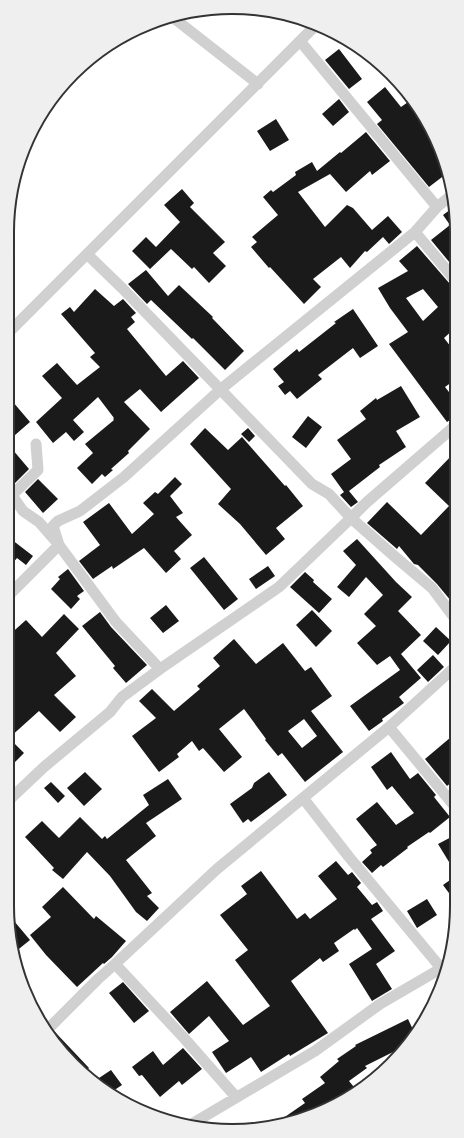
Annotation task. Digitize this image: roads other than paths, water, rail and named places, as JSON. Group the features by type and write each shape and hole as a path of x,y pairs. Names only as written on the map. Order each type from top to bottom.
{"street":[{"path":"176,21 258,84"},
{"path":"14,327 311,30"},
{"path":"300,41 437,207"},
{"path":"60,545 53,526 58,521 80,511 124,477 220,389 415,232 437,207 447,199"},
{"path":"415,232 450,274"},
{"path":"88,254 312,484 328,494 351,518 432,588 450,612"},
{"path":"14,795 44,767 110,712 122,697 279,587 366,502 450,430"},
{"path":"14,493 38,470 36,444"},
{"path":"14,498 23,511 39,522 60,545 116,622 160,669"},
{"path":"14,590 60,545"},
{"path":"51,1026 98,979 217,869 389,727 450,671"},
{"path":"389,727 450,801"},
{"path":"303,798 348,857 442,964"},
{"path":"115,964 184,1038 236,1098"},
{"path":"197,1121 315,1051 380,1004 441,968"}]}
